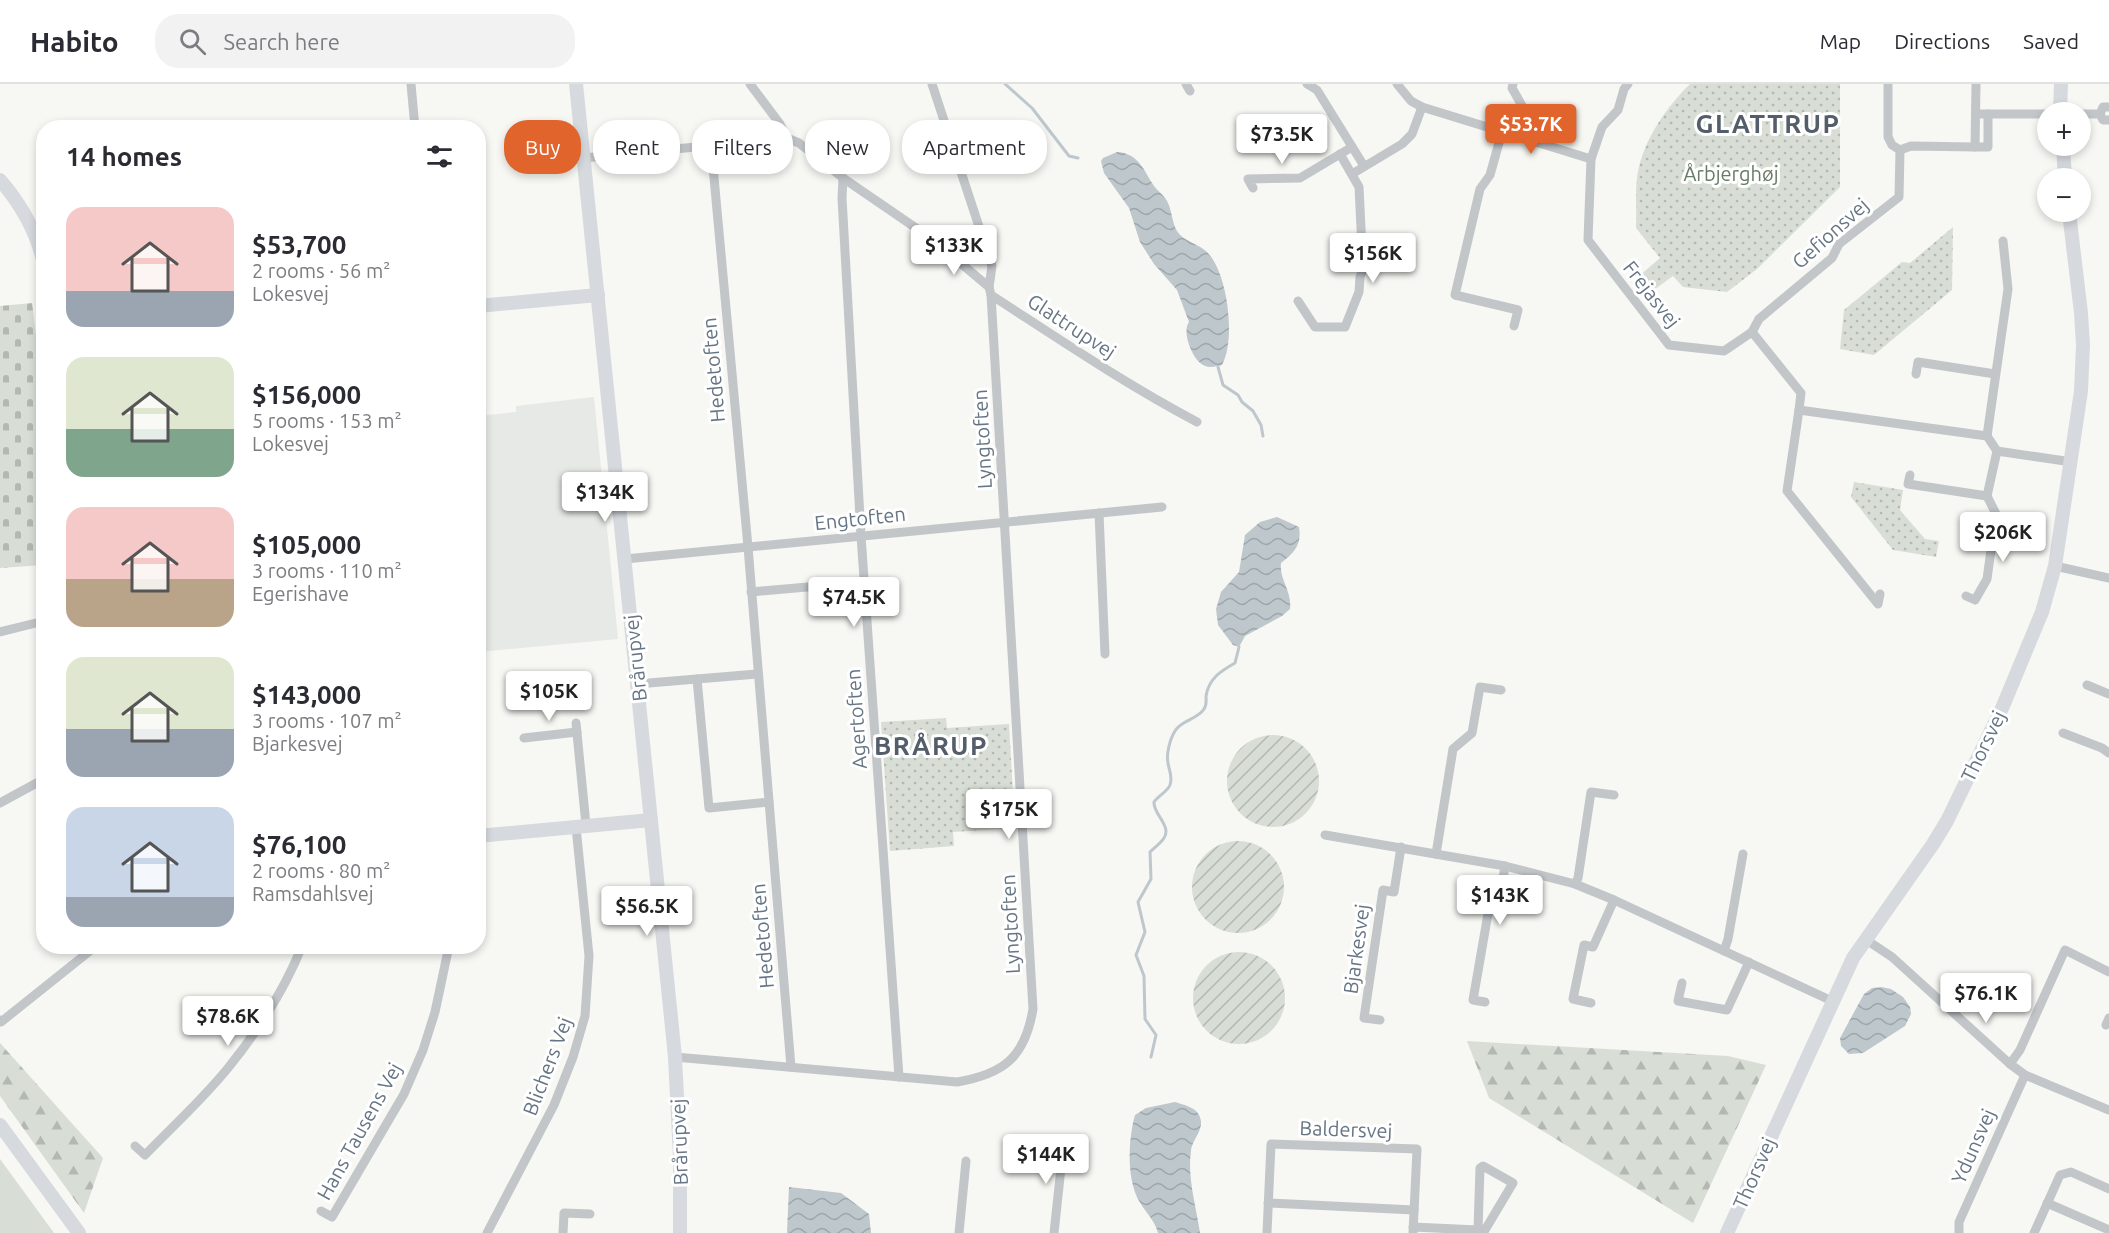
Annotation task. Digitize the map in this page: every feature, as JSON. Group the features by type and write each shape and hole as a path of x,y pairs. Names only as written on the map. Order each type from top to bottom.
{"street":[{"path":"411,84 414,120"},
{"name":"Brårupvej","path":"576,84 675,1057 681,1233"},
{"name":"Glattrupvej","path":"750,84 777,120"},
{"name":"Lyngtoften","path":"675,1057 957,1082 977,1079 1010,1061 1029,1030 1033,1009 990,291 992,266 932,84"},
{"path":"1307,84 1317,90 1364,166"},
{"path":"1397,84 1411,101 1422,107 1591,159"},
{"path":"1513,84 1512,88 1525,111 1518,137"},
{"name":"Frejasvej","path":"1628,84 1624,89 1618,110 1602,128 1591,159 1588,240 1669,345 1724,351 1752,332"},
{"path":"1888,84 1888,137 1892,145 1900,150 1911,146 1988,147 1988,114"},
{"path":"1975,147 1976,84"},
{"path":"2060,102 2061,84"},
{"path":"1352,174 1402,144 1412,134 1422,107"},
{"path":"2109,107 2103,107 2100,114 2103,120 2109,120"},
{"path":"1976,114 2037,114"},
{"path":"2091,114 2100,114"},
{"path":"1502,132 1490,175 1480,189 1455,295 1518,310 1514,326"},
{"name":"Glattrupvej","path":"793,140 799,142 843,178 932,239 990,291 1078,352 1152,398 1197,422"},
{"path":"584,158 692,147"},
{"path":"1253,188 1248,179 1300,178 1352,147"},
{"name":"Gefionsvej","path":"1752,332 1759,319 1832,258 1839,244 1899,197 1900,150"},
{"path":"1298,301 1315,327 1346,327 1359,292 1363,269 1359,187 1340,154"},
{"name":"Hedetoften","path":"714,174 748,547 791,1067"},
{"name":"Agertoften","path":"843,178 842,198 861,536 899,1077"},
{"path":"0,180 15,197 36,240"},
{"name":"Thorsvej","path":"1727,1233 1832,1001 1865,939 1947,821 2003,706 2042,612 2055,566 2081,391 2083,345 2070,222"},
{"path":"1966,596 1975,600 1987,579 1996,514 1987,495 1997,451 1987,436 2008,289 2002,241"},
{"path":"486,305 598,294"},
{"path":"1752,332 1800,393 1787,491 1878,604 1880,594"},
{"path":"1916,374 1918,362 1995,374"},
{"path":"1799,410 1987,436"},
{"path":"1997,451 2072,462"},
{"path":"1910,475 1908,484 1987,495"},
{"name":"Engtoften","path":"624,560 1162,507"},
{"path":"1099,513 1106,654"},
{"path":"2055,566 2109,578"},
{"path":"751,592 864,582"},
{"path":"0,632 36,623"},
{"path":"637,684 757,674"},
{"path":"698,679 709,808 769,802"},
{"path":"2088,685 2109,694"},
{"path":"1436,854 1453,749 1472,733 1480,687 1501,690"},
{"name":"Blichers Vej","path":"488,1233 554,1106 573,1057 585,1016 589,956 576,728 524,738"},
{"path":"2063,733 2109,753"},
{"path":"0,803 36,783"},
{"path":"1575,884 1578,878 1591,792 1614,795"},
{"path":"486,835 651,820"},
{"path":"1325,836 1505,866 1575,884 1832,1001"},
{"name":"Bjarkesvej","path":"1380,1020 1364,1018 1383,890 1394,892 1401,848"},
{"path":"1724,951 1743,854"},
{"path":"1485,1002 1473,1000 1489,908 1498,910 1505,866"},
{"path":"1591,1002 1573,999 1584,945 1593,947 1614,900"},
{"path":"1865,939 1892,957 2025,1075 2109,1110"},
{"path":"2010,1064 2020,1050 2065,950 2109,972"},
{"path":"0,1020 1,1022 86,954"},
{"path":"135,1146 145,1155 226,1071 254,1034 279,995 298,954"},
{"name":"Hans Tausens Vej","path":"321,1211 332,1217 404,1094 423,1050 435,1012 447,954"},
{"path":"1682,983 1678,1001 1727,1011 1749,962"},
{"name":"Ydunsvej","path":"1959,1233 1959,1222 2025,1075"},
{"path":"0,1125 79,1233"},
{"path":"1054,1233 1064,1140"},
{"name":"Baldersvej","path":"1267,1233 1271,1144 1417,1149 1413,1230 1478,1232"},
{"path":"959,1233 966,1161"},
{"path":"1483,1166 1513,1183 1485,1230 1478,1232 1480,1168 1483,1166"},
{"path":"2034,1233 2060,1175 2071,1173 2109,1189"},
{"path":"1268,1203 1414,1210"},
{"path":"2047,1203 2109,1230"},
{"path":"563,1233 564,1213 590,1214"}],"shaded area":[{"path":"594,397 618,639 486,651 486,415 516,412 516,406"}],"green space":[{"name":"Årbjerghøj","path":"1690,84 1840,84 1840,187 1757,269 1727,292 1683,287 1673,276 1651,292 1638,277 1660,258 1636,228 1637,174 1653,133 1673,102"},
{"path":"1953,227 1952,290 1874,355 1840,349 1844,310 1902,262 1910,263"},
{"path":"32,303 36,335 36,565 0,568 0,306"},
{"path":"1854,482 1903,490 1900,510 1925,539 1939,541 1936,557 1893,550 1851,497"},
{"path":"946,718 947,728 1009,724 1015,828 953,832 954,846 890,851 881,722"},
{"path":"1273,735 1291,739 1305,749 1315,763 1319,781 1315,799 1305,813 1291,823 1273,827 1255,823 1241,813 1231,799 1227,781 1231,763 1241,749 1255,739"},
{"path":"1238,841 1256,845 1270,855 1280,869 1284,887 1280,905 1270,919 1256,929 1238,933 1220,929 1206,919 1196,905 1192,887 1196,869 1206,855 1220,845"},
{"path":"1239,952 1257,956 1271,966 1281,980 1285,998 1281,1016 1271,1030 1257,1040 1239,1044 1221,1040 1207,1030 1197,1016 1193,998 1197,980 1207,966 1221,956"},
{"path":"1467,1041 1728,1056 1766,1065 1693,1223 1489,1098"},
{"path":"0,1043 103,1158 84,1213 0,1096"},
{"path":"0,1159 54,1233 0,1233"}],"water":[{"path":"1117,152 1130,155 1139,162 1167,201 1177,231 1204,249 1214,262 1225,290 1228,307 1229,340 1222,365 1204,366 1193,354 1186,331 1189,322 1177,290 1154,264 1140,242 1129,208 1104,173 1101,161"},
{"path":"1277,517 1299,527 1300,533 1296,548 1281,563 1290,609 1282,616 1245,636 1239,647 1233,645 1218,625 1216,609 1221,592 1239,572 1245,535 1260,522"},
{"path":"1872,988 1891,989 1903,997 1910,1007 1911,1014 1905,1026 1863,1053 1849,1054 1841,1046 1840,1038 1864,994"},
{"path":"1175,1102 1195,1110 1201,1120 1190,1160 1191,1181 1200,1233 1158,1233 1136,1195 1133,1184 1130,1148 1135,1115 1146,1108"},
{"path":"789,1187 841,1193 869,1214 871,1233 787,1233"}],"waterway":[{"path":"1005,84 1032,108 1069,156 1078,158"},
{"path":"1218,367 1223,385 1238,395 1242,402 1253,411 1261,425 1263,436"},
{"path":"1151,1057 1156,1035 1145,1019 1144,976 1136,955 1145,932 1138,902 1151,879 1150,852 1166,834 1154,802 1167,790 1171,782 1168,755 1173,734 1181,724 1201,713 1206,704 1210,684 1220,672 1235,663 1239,647"}],"district":[{"name":"GLATTRUP","path":"1768,123"},
{"name":"BRÅRUP","path":"931,745"}]}
